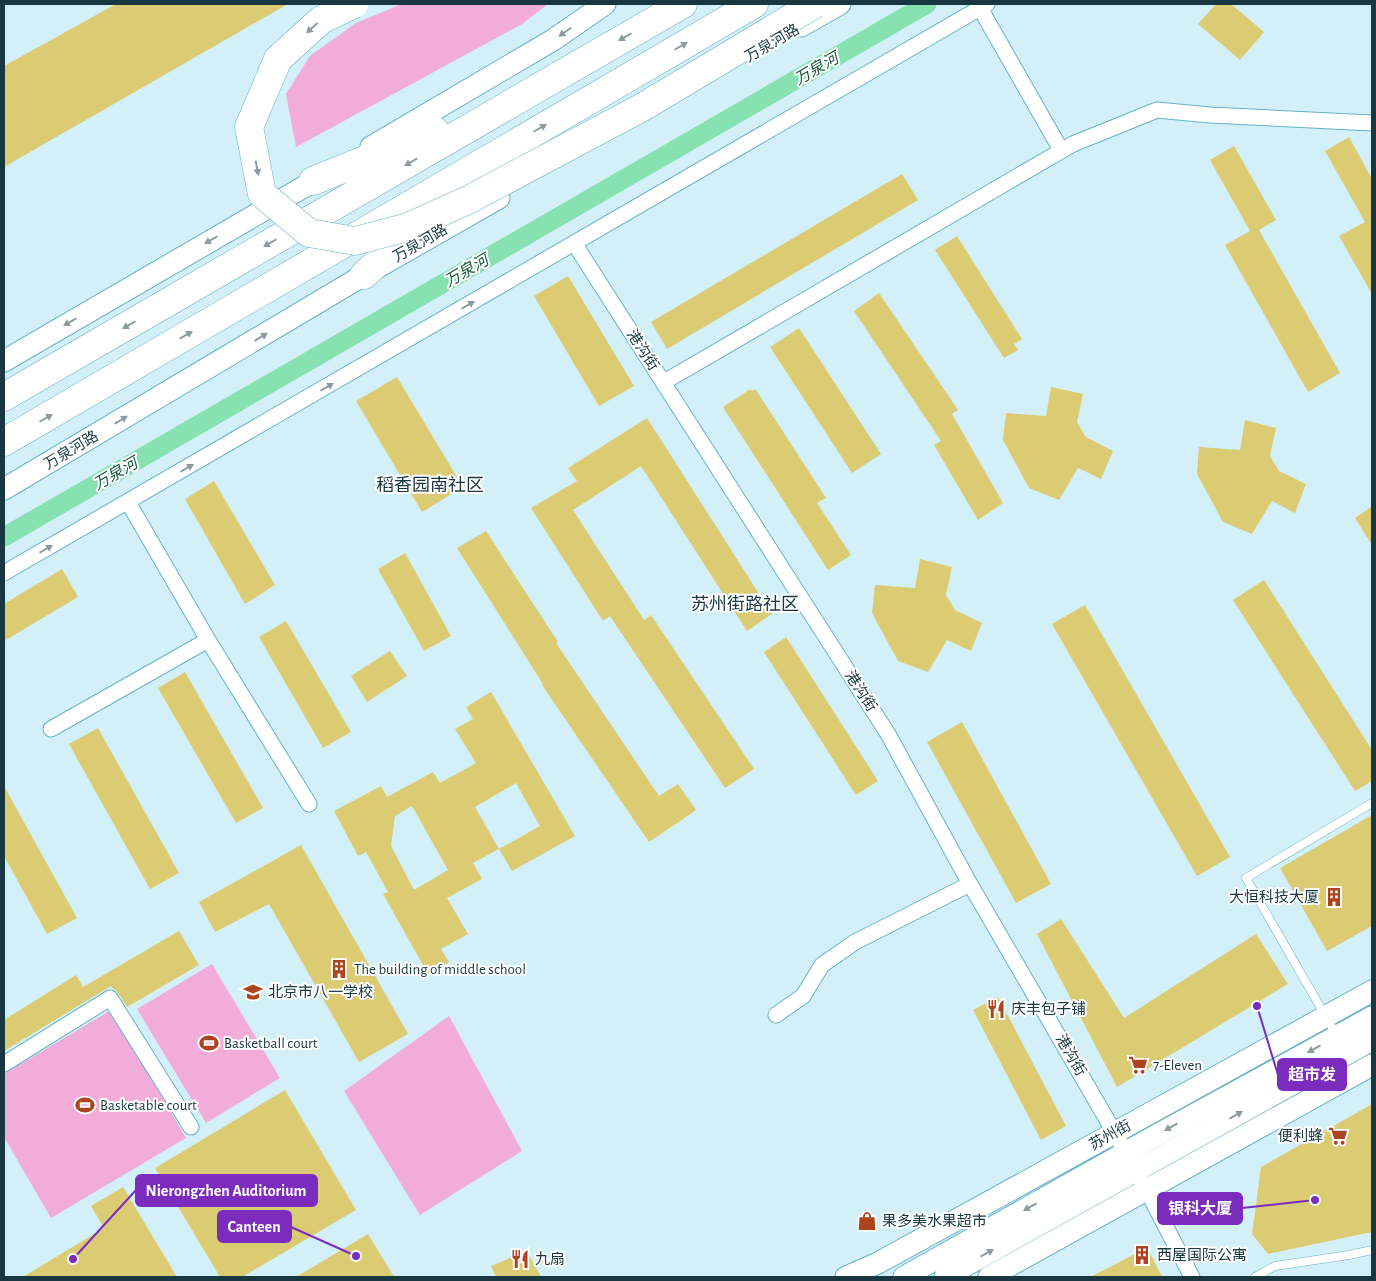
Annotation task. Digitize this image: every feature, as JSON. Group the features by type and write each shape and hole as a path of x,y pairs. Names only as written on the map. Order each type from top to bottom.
{"highway":[{"path":"354,4 321,20 278,59 248,127 262,194 309,233 355,241 408,227 468,200 641,108 815,4"},
{"path":"4,397 682,4"},
{"path":"4,442 754,4"},
{"path":"313,181 528,93"},
{"path":"364,275 498,152"}],"street":[{"path":"4,361 553,40 605,4"},
{"name":"万泉河路","path":"4,489 364,275 840,4"},
{"path":"4,574 983,6 1061,150"},
{"path":"664,382 1061,150 1157,110 1210,115 1372,123"},
{"name":"港沟街","path":"574,243 888,734 970,884 1115,1132 1192,1277"},
{"path":"128,502 208,640 308,804"},
{"path":"50,729 208,640"},
{"path":"776,1015 803,996 822,965 855,942 970,884"},
{"name":"苏州街","path":"846,1277 878,1263 1372,991"},
{"path":"4,1064 110,998 191,1127"},
{"name":"苏州街","path":"944,1277 1131,1161 1337,1036 1372,1017"},
{"name":"苏州街","path":"904,1277 1372,1040"},
{"path":"989,1277 1372,1065"}],"lane":[{"path":"1337,1036 1246,878 1372,803"},
{"path":"1255,1277 1275,1266 1372,1250"}],"shaded area":[{"path":"402,4 548,4 522,24 296,147 286,94 310,56 356,23"},
{"name":"Basketball court","path":"212,964 280,1078 206,1123 137,1009"},
{"name":"Basketable court","path":"111,1010 186,1138 51,1218 4,1137 4,1074"},
{"path":"449,1016 522,1151 420,1215 344,1091"}],"building":[{"path":"116,4 288,4 4,167 4,66"},
{"path":"1216,4 1231,4 1264,32 1240,60 1198,24"},
{"path":"1349,137 1372,179 1372,294 1339,236 1365,222 1325,151"},
{"path":"1234,146 1276,220 1259,230 1340,373 1308,392 1225,245 1250,231 1210,160"},
{"path":"902,174 918,200 667,349 651,322"},
{"path":"957,236 1022,339 1014,344 1018,350 1004,358 935,250"},
{"path":"568,276 634,386 599,406 534,296"},
{"path":"879,293 958,410 952,414 1003,503 978,520 934,445 941,441 854,311"},
{"path":"799,328 881,454 852,473 770,347"},
{"path":"397,377 463,487 422,512 356,401"},
{"path":"1051,387 1083,394 1077,422 1086,437 1113,451 1101,479 1078,468 1059,500 1029,488 1003,440 1006,413 1046,416"},
{"path":"749,390 756,390 826,498 817,503 851,555 828,570 723,407"},
{"path":"647,418 772,614 747,631 641,466 573,510 644,620 651,615 754,769 725,788 610,616 603,621 531,508 577,481 568,468"},
{"path":"1245,420 1276,428 1270,456 1279,471 1306,484 1295,513 1272,501 1252,534 1223,522 1197,474 1199,447 1240,450"},
{"path":"214,481 275,585 245,604 185,499"},
{"path":"1372,506 1372,545 1355,518"},
{"path":"486,531 558,642 556,643 659,796 678,784 696,810 649,842 542,685 457,548"},
{"path":"405,553 451,636 424,651 378,569"},
{"path":"920,559 952,567 946,595 955,610 982,623 971,651 947,640 928,672 898,661 872,613 875,585 915,588"},
{"path":"62,569 78,597 4,641 4,604"},
{"path":"1264,580 1372,750 1372,781 1355,791 1233,600"},
{"path":"1085,605 1230,857 1197,876 1052,624"},
{"path":"286,621 351,732 323,748 259,637"},
{"path":"786,637 878,781 856,795 764,652"},
{"path":"390,651 407,676 367,702 351,676"},
{"path":"185,672 263,808 236,823 158,688"},
{"path":"491,692 575,836 512,871 499,849 473,863 482,879 447,898 468,934 441,949 449,962 428,974 383,894 388,892 366,852 358,856 334,811 381,786 387,797 433,772 440,783 476,763 455,729 473,719 466,707","holes":["516,783 540,826 499,849 475,807","412,806 448,870 414,890 391,846 395,816"]},
{"path":"962,722 1051,884 1016,903 927,742"},
{"path":"98,728 179,873 150,889 69,744"},
{"path":"4,786 77,918 47,934 4,856"},
{"name":"大恒科技大厦","path":"1372,815 1372,926 1327,951 1280,868"},
{"name":"The building of middle school","path":"301,845 408,1034 359,1062 269,904 215,932 199,902"},
{"path":"1061,919 1124,1018 1256,934 1288,984 1117,1087 1037,934"},
{"path":"179,931 199,965 127,1007 111,986 4,1051 4,1020 76,975 83,987"},
{"path":"998,997 1066,1126 1041,1140 973,1010"},
{"path":"285,1090 356,1210 242,1277 220,1277 155,1168"},
{"path":"1372,1104 1372,1232 1268,1254 1252,1234 1261,1167"},
{"path":"123,1187 177,1277 23,1277 104,1228 91,1206"},
{"path":"368,1234 394,1277 296,1277"},
{"name":"西屋国际公寓","path":"1147,1247 1162,1277 1090,1277 1118,1263"},
{"name":"九扇","path":"527,1251 541,1277 496,1277 491,1266"}],"waterway":[{"name":"万泉河","path":"4,537 927,4"}],"place":[{"name":"大恒科技大厦","path":"1334,897"},
{"name":"The building of middle school","path":"339,969"},
{"name":"北京市八一学校","path":"253,992"},
{"name":"超市发","path":"1257,1006"},
{"name":"庆丰包子铺","path":"996,1009"},
{"name":"Basketball court","path":"209,1043"},
{"name":"7-Eleven","path":"1138,1065"},
{"name":"Basketable court","path":"85,1105"},
{"name":"便利蜂","path":"1338,1136"},
{"name":"银科大厦","path":"1315,1200"},
{"name":"果多美水果超市","path":"867,1221"},
{"name":"西屋国际公寓","path":"1142,1255"},
{"name":"Canteen","path":"356,1256"},
{"name":"Nierongzhen Auditorium","path":"73,1259"},
{"name":"九扇","path":"520,1259"}],"district":[{"name":"稻香园南社区","path":"430,485"},
{"name":"苏州街路社区","path":"745,604"}]}
